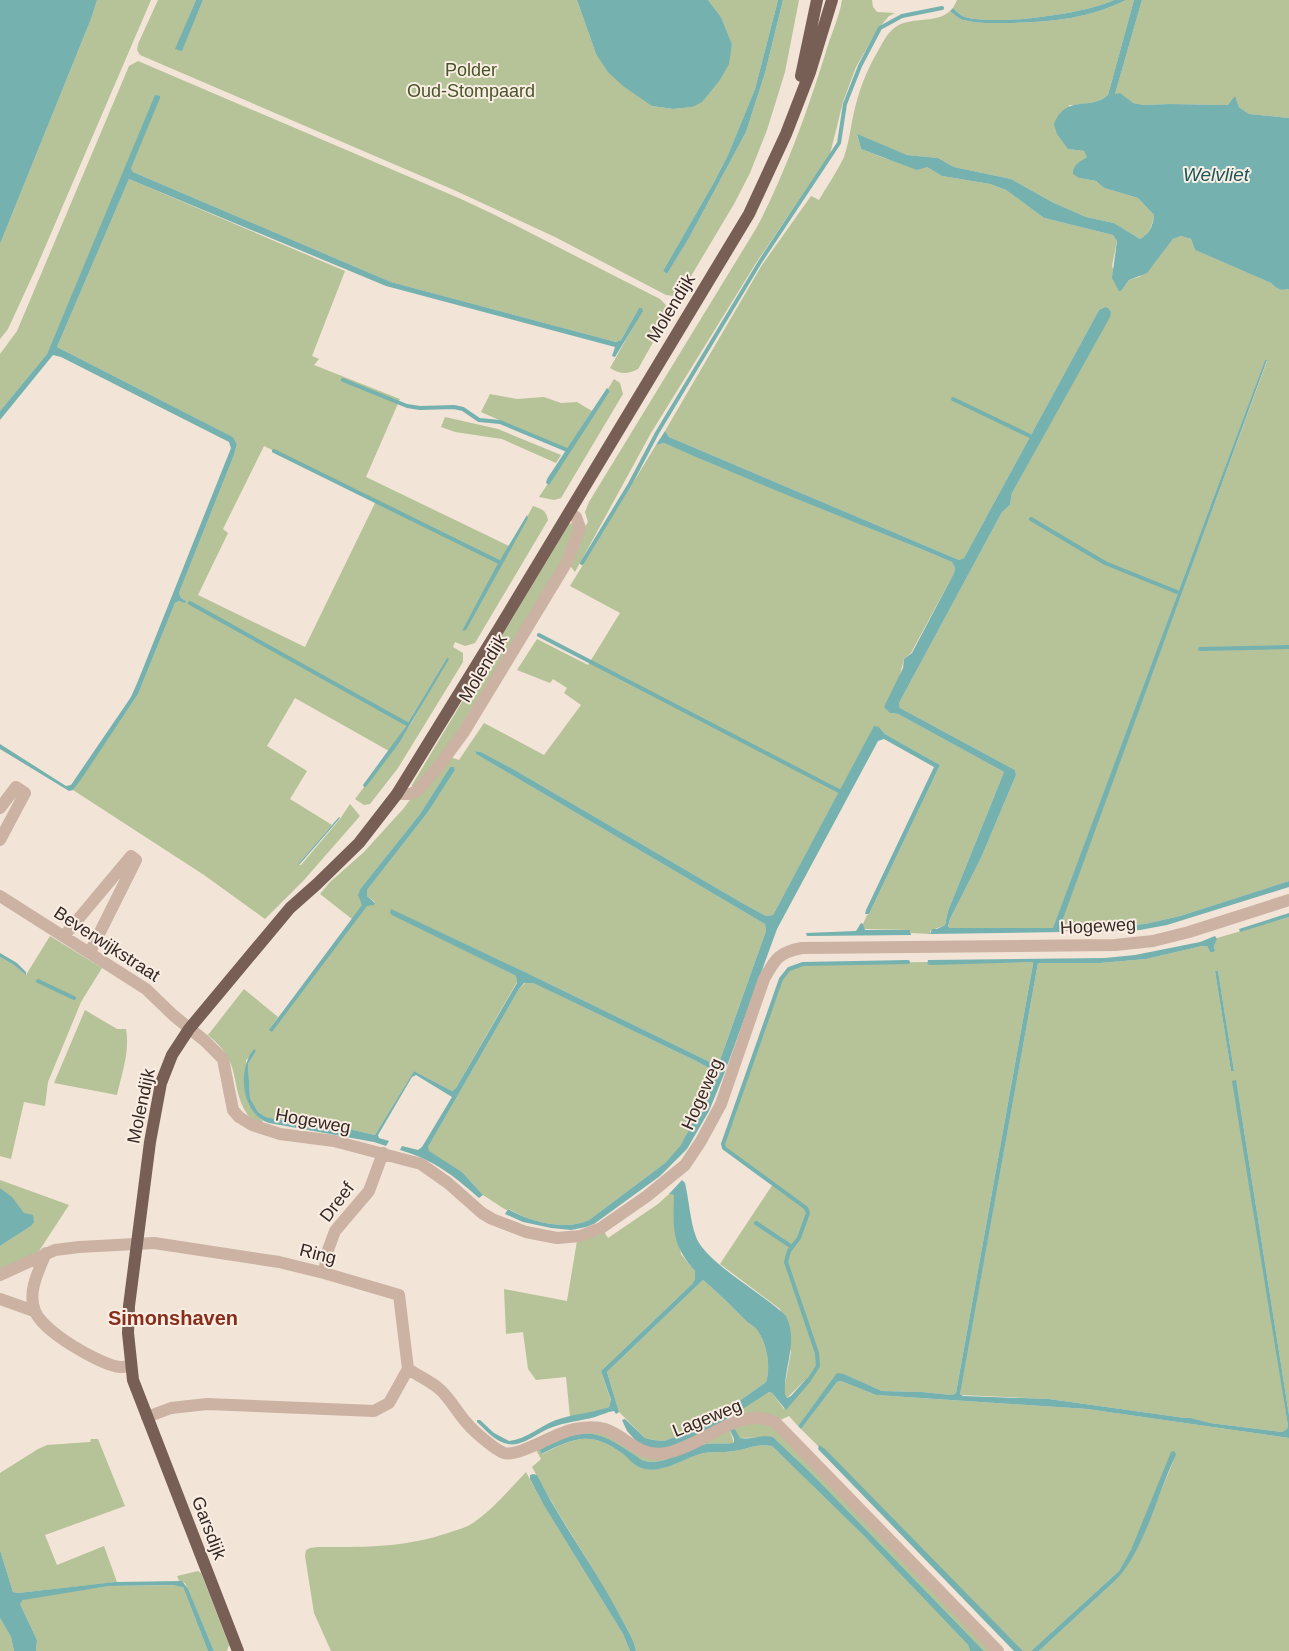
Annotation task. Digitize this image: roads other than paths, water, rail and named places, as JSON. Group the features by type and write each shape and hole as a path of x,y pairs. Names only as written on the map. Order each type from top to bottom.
{"main road":[{"name":"Molendijk","path":"792,116 817,0"},
{"name":"Molendijk","path":"147,1417 133,1380 128,1333 129,1306 150,1142 161,1083 172,1055 189,1029 290,908 360,843 397,794 749,214 786,134 810,72 832,0"},
{"name":"Garsdijk","path":"147,1417 238,1651"}],"street":[{"name":"Molendijk","path":"397,794 411,794 418,790 439,766 464,732 567,562 580,528 576,517 569,513"},
{"path":"0,808 16,787 25,792 0,840"},
{"path":"64,936 131,856 136,860 90,952"},
{"name":"Beverwijkstraat","path":"0,896 146,989 189,1029"},
{"name":"Hogeweg","path":"189,1029 223,1059 233,1110 239,1117 252,1125 271,1132 334,1141 421,1164 448,1182 482,1213 504,1224 526,1232 557,1238 580,1236 608,1224 685,1165 702,1141 721,1104 764,979 772,964 784,952 802,948 1115,945 1153,941 1190,932 1289,900"},
{"name":"Dreef","path":"324,1273 328,1250 335,1231 369,1191 383,1154"},
{"name":"Ring","path":"0,1274 46,1253 79,1247 137,1245 145,1243 163,1244 279,1262 399,1295 408,1370"},
{"path":"46,1253 35,1279 32,1296 34,1311 40,1320 61,1339 108,1364 120,1367 131,1366"},
{"path":"0,1299 34,1311"},
{"path":"147,1417 171,1408 207,1404 374,1412 389,1403 408,1370"},
{"name":"Lageweg","path":"408,1370 437,1387 467,1424 501,1452 510,1454 558,1434 588,1426 607,1430 645,1452 668,1453 744,1419 760,1417 769,1419 776,1423 998,1651"}],"water":[{"path":"0,0 97,0 0,244"},
{"path":"196,0 203,0 182,51 175,49"},
{"path":"577,0 708,0 721,17 732,44 729,64 720,80 702,102 692,107 673,109 652,106 623,86 608,72 596,54"},
{"path":"778,0 783,0 765,73 746,132 689,238 667,274 663,271 728,155 755,89"},
{"path":"1114,0 1126,0 1083,15 1040,22 974,22 958,18 950,11 953,8 963,16 979,19 1018,19 1062,14"},
{"name":"Welvliet","path":"1134,0 1142,0 1115,94 1120,93 1133,103 1144,105 1228,105 1235,96 1239,107 1249,114 1289,118 1289,289 1279,289 1271,283 1195,250 1191,239 1181,236 1173,239 1147,273 1129,280 1119,291 1112,278 1117,241 1113,235 1044,218 1006,190 990,184 942,176 927,167 917,170 861,149 857,134 907,155 938,158 954,167 1011,179 1052,202 1086,217 1114,223 1140,239 1150,229 1154,215 1138,198 1104,188 1096,181 1079,178 1073,174 1079,162 1087,157 1084,151 1068,149 1057,134 1054,124 1065,109 1100,100 1108,95"},
{"path":"155,95 160,96 160,98 131,168 133,172 391,282 616,342 621,340 639,308 642,308 643,311 615,357 612,356 615,347 386,286 129,179 57,347 233,437 237,444 179,593 181,598 186,601 185,603 179,601 175,603 138,694 82,778 73,790 69,791 0,749 0,744 66,786 71,785 131,697 231,448 229,442 61,357 53,355 0,420 0,411 47,354"},
{"path":"1105,307 1111,312 1110,317 1012,493 1010,505 1002,512 899,703 899,707 902,709 1015,770 1016,775 981,858 950,919 948,926 950,928 1053,928 1265,360 1267,360 1061,924 1062,932 930,934 932,929 945,925 948,911 1004,772 898,714 890,713 884,707 903,668 904,659 912,653 954,573 955,568 952,562 664,443 656,445 665,431 669,437 959,560 964,558 1099,310"},
{"path":"607,388 610,391 549,485 546,483 547,479"},
{"path":"527,515 528,518 466,630 462,631 497,565"},
{"path":"447,658 449,659 399,743 366,787 364,787 363,785 406,726"},
{"path":"874,726 879,727 885,734 940,765 869,914 865,914 866,910 934,767 884,739 878,741 777,929 723,1077 709,1111 687,1149 660,1176 594,1224 571,1230 551,1228 523,1222 505,1214 508,1209 527,1218 559,1225 570,1225 589,1220 665,1163 680,1146 707,1097 715,1075 713,1070 692,1059 533,983 524,983 519,989 428,1147 429,1151 462,1172 483,1195 479,1198 442,1169 423,1158 400,1150 402,1146 418,1150 422,1147 452,1097 416,1075 412,1077 378,1135 379,1138 389,1141 386,1146 374,1142 269,1123 252,1110 247,1101 244,1079 245,1068 254,1049 256,1051 248,1064 250,1098 258,1112 266,1117 275,1119 340,1127 375,1135 414,1071 452,1091 456,1088 517,983 516,976 392,915 390,913 391,909 714,1064 719,1063 766,931 765,924 476,754 475,751 481,752 513,769 766,916 773,915"},
{"path":"450,767 454,767 455,770 428,812 367,890 367,896 375,903 374,905 367,906 272,1032 269,1030 362,905 358,895 361,888 420,814"},
{"path":"340,818 299,865 299,863"},
{"path":"1289,881 1289,887 1167,925 1140,930 1086,933 1086,928 1145,924 1180,916"},
{"path":"1289,913 1289,917 1240,932 1239,929"},
{"path":"861,923 865,930 910,930 911,935 807,936 806,933 856,931"},
{"path":"1215,936 1217,939 1214,946 1215,951 1213,952 1210,952 1207,946 1202,946 1146,959 1100,963 1038,963 960,1394 963,1396 1049,1399 1191,1418 1210,1423 1282,1432 1287,1429 1232,1081 1236,1080 1289,1415 1289,1438 1087,1409 876,1395 841,1381 837,1382 801,1429 798,1426 837,1373 844,1374 882,1391 952,1395 956,1393 1033,964 1032,962 930,965 927,964 928,960 1105,958 1135,955 1200,942"},
{"path":"0,953 17,963 26,972 26,975 0,957"},
{"path":"1215,971 1218,971 1234,1071 1231,1071"},
{"path":"682,1180 685,1183 694,1231 702,1247 723,1267 786,1316 790,1326 791,1345 785,1395 787,1398 791,1396 807,1378 811,1381 786,1410 769,1392 708,1431 667,1448 654,1449 638,1443 627,1431 622,1420 625,1419 645,1438 664,1441 704,1426 766,1382 768,1362 766,1348 760,1335 756,1329 703,1280 607,1372 619,1412 616,1414 614,1411 611,1411 595,1417 556,1426 519,1443 503,1443 495,1438 477,1420 480,1420 494,1433 509,1441 522,1438 556,1420 609,1407 611,1400 601,1371 695,1279 695,1271 678,1245 674,1228 674,1196 669,1194"},
{"path":"0,1188 12,1197 24,1213 33,1215 34,1222 31,1226 0,1246"},
{"path":"733,1426 740,1438 773,1437 813,1475 984,1651 970,1651 968,1645 864,1536 772,1446 761,1445 730,1452 704,1453 652,1470 639,1467 611,1446 592,1439 573,1441 541,1454 540,1450 570,1436 592,1434 614,1442 642,1460 650,1462 666,1460 706,1444 734,1443 729,1428"},
{"path":"819,1445 1023,1651 1014,1651 1011,1648 818,1449"},
{"path":"1174,1451 1175,1457 1144,1535 1128,1565 1118,1578 1039,1651 1031,1651 1119,1571 1131,1550 1171,1452"},
{"path":"530,1475 537,1475 608,1595 631,1636 636,1651 630,1651 623,1634 543,1504 530,1479"},
{"path":"0,1550 13,1592 18,1593 115,1582 182,1581 188,1589 214,1651 208,1651 183,1587 174,1585 109,1586 23,1600 20,1604 37,1640 36,1651 14,1651 11,1637 0,1618"}],"waterway":[{"path":"582,563 630,484 657,433 760,262 839,143 845,104 860,66 880,28 902,16 942,8"},
{"path":"343,380 407,406 420,408 454,407 463,409 479,420 500,422 567,450"},
{"path":"953,399 1030,436"},
{"path":"274,451 499,562"},
{"path":"1031,519 1105,563 1177,592"},
{"path":"190,603 407,724"},
{"path":"539,635 839,791"},
{"path":"1200,649 1289,647"},
{"path":"809,1380 818,1366 817,1353 786,1262 789,1251 799,1238 808,1213 806,1208 724,1148 723,1144 781,979 789,969 803,964 908,962"},
{"path":"38,981 74,998"},
{"path":"756,1223 792,1247"}],"district":[{"name":"Simonshaven","path":"173,1318"}],"park label":[{"name":"Polder Oud-Stompaard","path":"471,80"}]}
